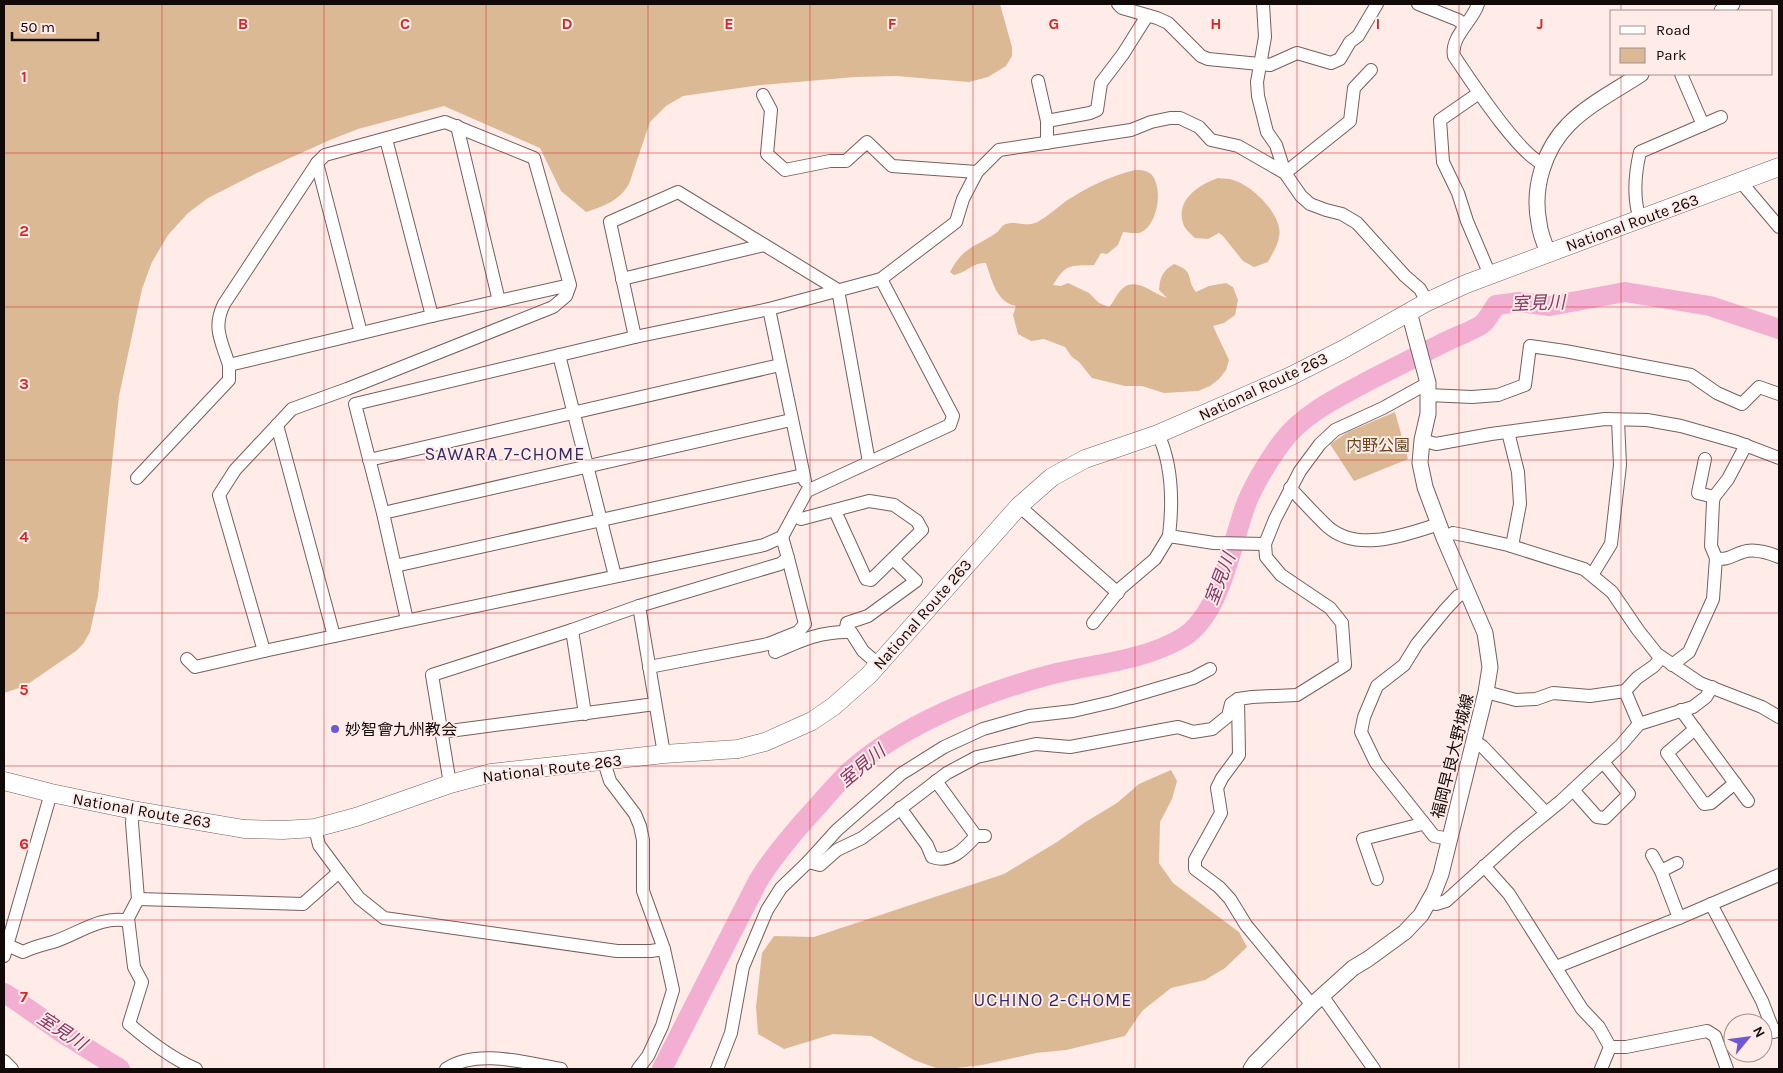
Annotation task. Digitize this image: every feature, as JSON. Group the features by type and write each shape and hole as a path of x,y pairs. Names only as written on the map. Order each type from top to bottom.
{"highway":[{"name":"National Route 263","path":"4,781 50,793 133,810 244,829 283,830 315,828 356,817 450,784 491,773 738,748 765,742 790,732 834,706 878,664 1019,506 1052,477 1085,459 1158,434 1291,376 1342,350 1427,302 1490,275 1779,167"}],"main road":[{"path":"1548,252 1538,222 1538,196 1544,164 1555,141 1570,124 1590,107 1639,75"},
{"name":"福岡早良大野城線","path":"1251,1069 1317,1001 1353,968 1405,932 1429,902 1440,874 1486,692 1490,667 1485,633 1441,531 1425,487 1420,463 1422,440 1428,414 1428,389 1409,312"}],"street":[{"path":"1118,4 1122,8 1168,23 1201,56 1208,59 1270,65 1297,52 1331,62 1340,58 1350,42 1358,36 1376,4"},
{"path":"1263,4 1265,37 1257,82 1258,96 1267,132 1276,145 1285,173 1301,196 1310,204 1342,214 1357,223 1399,270 1420,289 1427,302"},
{"path":"1418,4 1466,25"},
{"path":"1478,4 1453,50 1454,56 1497,118 1532,159 1544,164"},
{"path":"1047,121 1097,110 1101,83 1148,16"},
{"path":"1285,173 1350,121 1354,88 1371,70"},
{"path":"1681,75 1703,125"},
{"path":"1038,81 1047,121 1047,143"},
{"path":"1479,93 1440,120 1443,162 1458,192 1467,221 1490,275"},
{"path":"763,95 771,110 767,154 785,170 830,161 846,161 867,142 892,166 977,172"},
{"path":"1640,220 1635,172 1640,152 1720,117"},
{"path":"355,404 635,337 769,309 881,279 956,222 963,199 977,172 999,150 1131,130 1151,122 1180,118 1199,127 1212,140 1238,146 1285,173"},
{"path":"137,478 228,380 229,366 218,332 218,316 317,163 325,155 445,122 534,158 570,285 566,296 553,307 350,388 292,409 235,470 219,495 264,651"},
{"path":"457,126 499,301"},
{"path":"386,139 432,316"},
{"path":"317,163 361,333"},
{"path":"1741,182 1779,227"},
{"path":"635,337 610,222 678,192 838,290 869,462"},
{"path":"622,279 764,245"},
{"path":"187,659 195,667 764,544 782,537 807,491 950,425 953,416 881,279"},
{"path":"229,366 432,316 570,285"},
{"path":"769,309 807,491"},
{"path":"808,862 820,865 837,850 862,838 947,773 977,756 1036,744 1070,748 1178,728 1193,732 1212,729 1228,716 1231,704 1238,700 1252,696 1297,695 1345,665 1342,623 1330,608 1281,575 1266,557 1265,544 1274,519 1290,488 1320,444 1335,430 1428,389 1472,397 1498,395 1525,385 1530,346 1566,351 1691,376 1717,393 1742,404 1759,387 1779,394"},
{"path":"559,355 615,576"},
{"path":"369,460 780,365"},
{"path":"350,388 383,513 407,620"},
{"path":"1422,440 1436,444 1605,419 1647,420 1681,426 1746,445 1779,458"},
{"path":"383,513 791,420"},
{"path":"1592,575 1611,544 1620,465 1618,420"},
{"path":"277,425 334,636"},
{"path":"1508,432 1518,472 1520,504 1512,546"},
{"path":"1094,623 1118,593 1155,559 1169,536 1172,492 1165,448 1158,434"},
{"path":"1486,692 1516,700 1536,699 1554,694 1590,696 1625,691 1637,678 1654,666 1689,652 1713,599 1716,558 1711,546 1714,497 1728,479 1746,445"},
{"path":"1704,459 1698,493 1714,497"},
{"path":"395,566 803,475"},
{"path":"1290,488 1329,528 1352,540 1394,539 1441,531 1512,546 1584,568 1612,592 1657,654 1700,683 1762,706 1779,717"},
{"path":"794,514 801,519 869,500 894,504 918,521 922,530 871,580 866,579 835,511"},
{"path":"1019,506 1118,593"},
{"path":"1169,536 1214,543 1265,544"},
{"path":"649,666 768,644 798,632 805,624 782,537"},
{"path":"1716,558 1724,560 1745,551 1767,552 1779,557"},
{"path":"450,784 432,675 572,630 639,606 780,564 788,558"},
{"path":"844,632 847,623 868,616 916,581 892,559"},
{"path":"1449,839 1434,836 1422,822 1376,763 1361,732 1364,717 1377,686 1404,665 1417,644 1445,610 1458,596 1468,592"},
{"path":"639,606 664,754"},
{"path":"572,630 585,714"},
{"path":"775,652 808,637 834,631 851,632 863,651 878,664"},
{"path":"717,1069 731,1034 743,967 767,910 781,888 837,830 901,774 944,747 983,729 1029,716 1112,702 1193,678 1210,669"},
{"path":"1429,902 1436,904 1446,901 1573,790 1639,724 1693,707 1706,697 1712,687"},
{"path":"1625,691 1639,724"},
{"path":"1238,700 1239,755 1217,788 1221,813 1195,860 1195,869 1219,887 1230,899 1246,925 1317,1001 1374,1069"},
{"path":"442,732 655,704"},
{"path":"1681,710 1748,802"},
{"path":"1695,729 1667,753 1704,804 1712,803 1735,783"},
{"path":"1474,741 1482,746 1546,813"},
{"path":"604,762 610,781 635,814 640,826 643,840 643,891 664,949 673,990 662,1026 648,1056 638,1069"},
{"path":"1573,790 1596,817 1605,818 1629,794 1603,762"},
{"path":"900,808 927,845 932,857 938,859 961,853 980,836 936,781"},
{"path":"50,793 6,945 23,952 98,923 109,920 128,921"},
{"path":"133,810 132,823 138,899 128,921 134,967 142,982 129,1024 149,1041 185,1065 196,1069"},
{"path":"1377,879 1363,840 1418,826 1422,822"},
{"path":"315,828 319,845 339,872 359,898 384,918 617,951 664,949"},
{"path":"1652,855 1679,918"},
{"path":"1660,871 1677,864"},
{"path":"1484,866 1509,894 1582,1009 1599,1028 1610,1047"},
{"path":"138,899 303,904 339,872"},
{"path":"1556,967 1679,918 1779,875"},
{"path":"1711,904 1762,1001 1774,1032 1779,1030"},
{"path":"1610,1047 1626,1047 1707,1030 1715,1036 1727,1069"},
{"path":"1601,1069 1610,1047"},
{"path":"446,1069 455,1063 489,1057 561,1069"},
{"path":"4,1061 12,1069"}],"green space":[{"path":"4,4 1000,4 1012,47 1012,56 1006,66 988,77 969,82 896,76 855,77 761,85 683,96 666,106 650,122 629,184 621,195 586,212 561,191 540,148 444,106 358,129 259,172 208,198 188,213 168,235 152,262 142,289 119,396 98,596 90,632 76,651 25,686 4,693"},
{"path":"1135,170 1151,174 1155,180 1158,197 1155,215 1151,223 1139,233 1123,232 1118,245 1107,254 1101,253 1094,265 1069,267 1053,285 1061,286 1068,283 1089,293 1099,303 1109,307 1123,288 1134,284 1145,287 1167,298 1159,290 1160,282 1164,272 1174,264 1188,273 1196,292 1209,286 1226,283 1233,287 1238,300 1235,315 1224,323 1213,326 1229,360 1226,370 1210,386 1198,391 1164,393 1142,386 1125,386 1092,378 1065,347 1044,339 1031,341 1018,334 1013,315 1016,306 1009,304 999,295 986,263 977,264 954,275 950,272 965,252 996,233 1004,225 1038,222 1066,201 1091,187 1117,175"},
{"path":"1218,178 1231,179 1241,183 1265,202 1272,211 1277,220 1279,237 1268,262 1254,267 1243,261 1219,233 1208,239 1195,238 1185,228 1182,209 1185,202 1196,190"},
{"name":"内野公園","path":"1395,412 1408,459 1354,481 1330,444 1348,432"},
{"path":"1171,770 1177,781 1172,799 1160,822 1159,863 1173,883 1239,932 1247,947 1225,968 1205,980 1171,988 1142,1011 1125,1036 1066,1050 1036,1053 982,1065 939,1069 914,1060 871,1036 833,1034 784,1049 758,1034 756,1007 762,953 774,936 814,937 1004,874 1117,803 1139,784"}],"waterway":[{"name":"室見川","path":"662,1069 758,881 791,836 845,776 871,754 894,739 944,712 1023,682 1151,652 1182,638 1195,628 1206,614 1215,597 1252,491 1282,442 1301,422 1323,406 1370,380 1481,325 1496,305 1519,302 1550,306 1625,292 1710,306 1779,329"},
{"name":"室見川","path":"4,993 120,1069"}],"place":[{"name":"妙智會九州教会","path":"335,729"}],"district":[{"name":"SAWARA 7-CHOME","path":"505,454"},
{"name":"UCHINO 2-CHOME","path":"1053,1000"}]}
